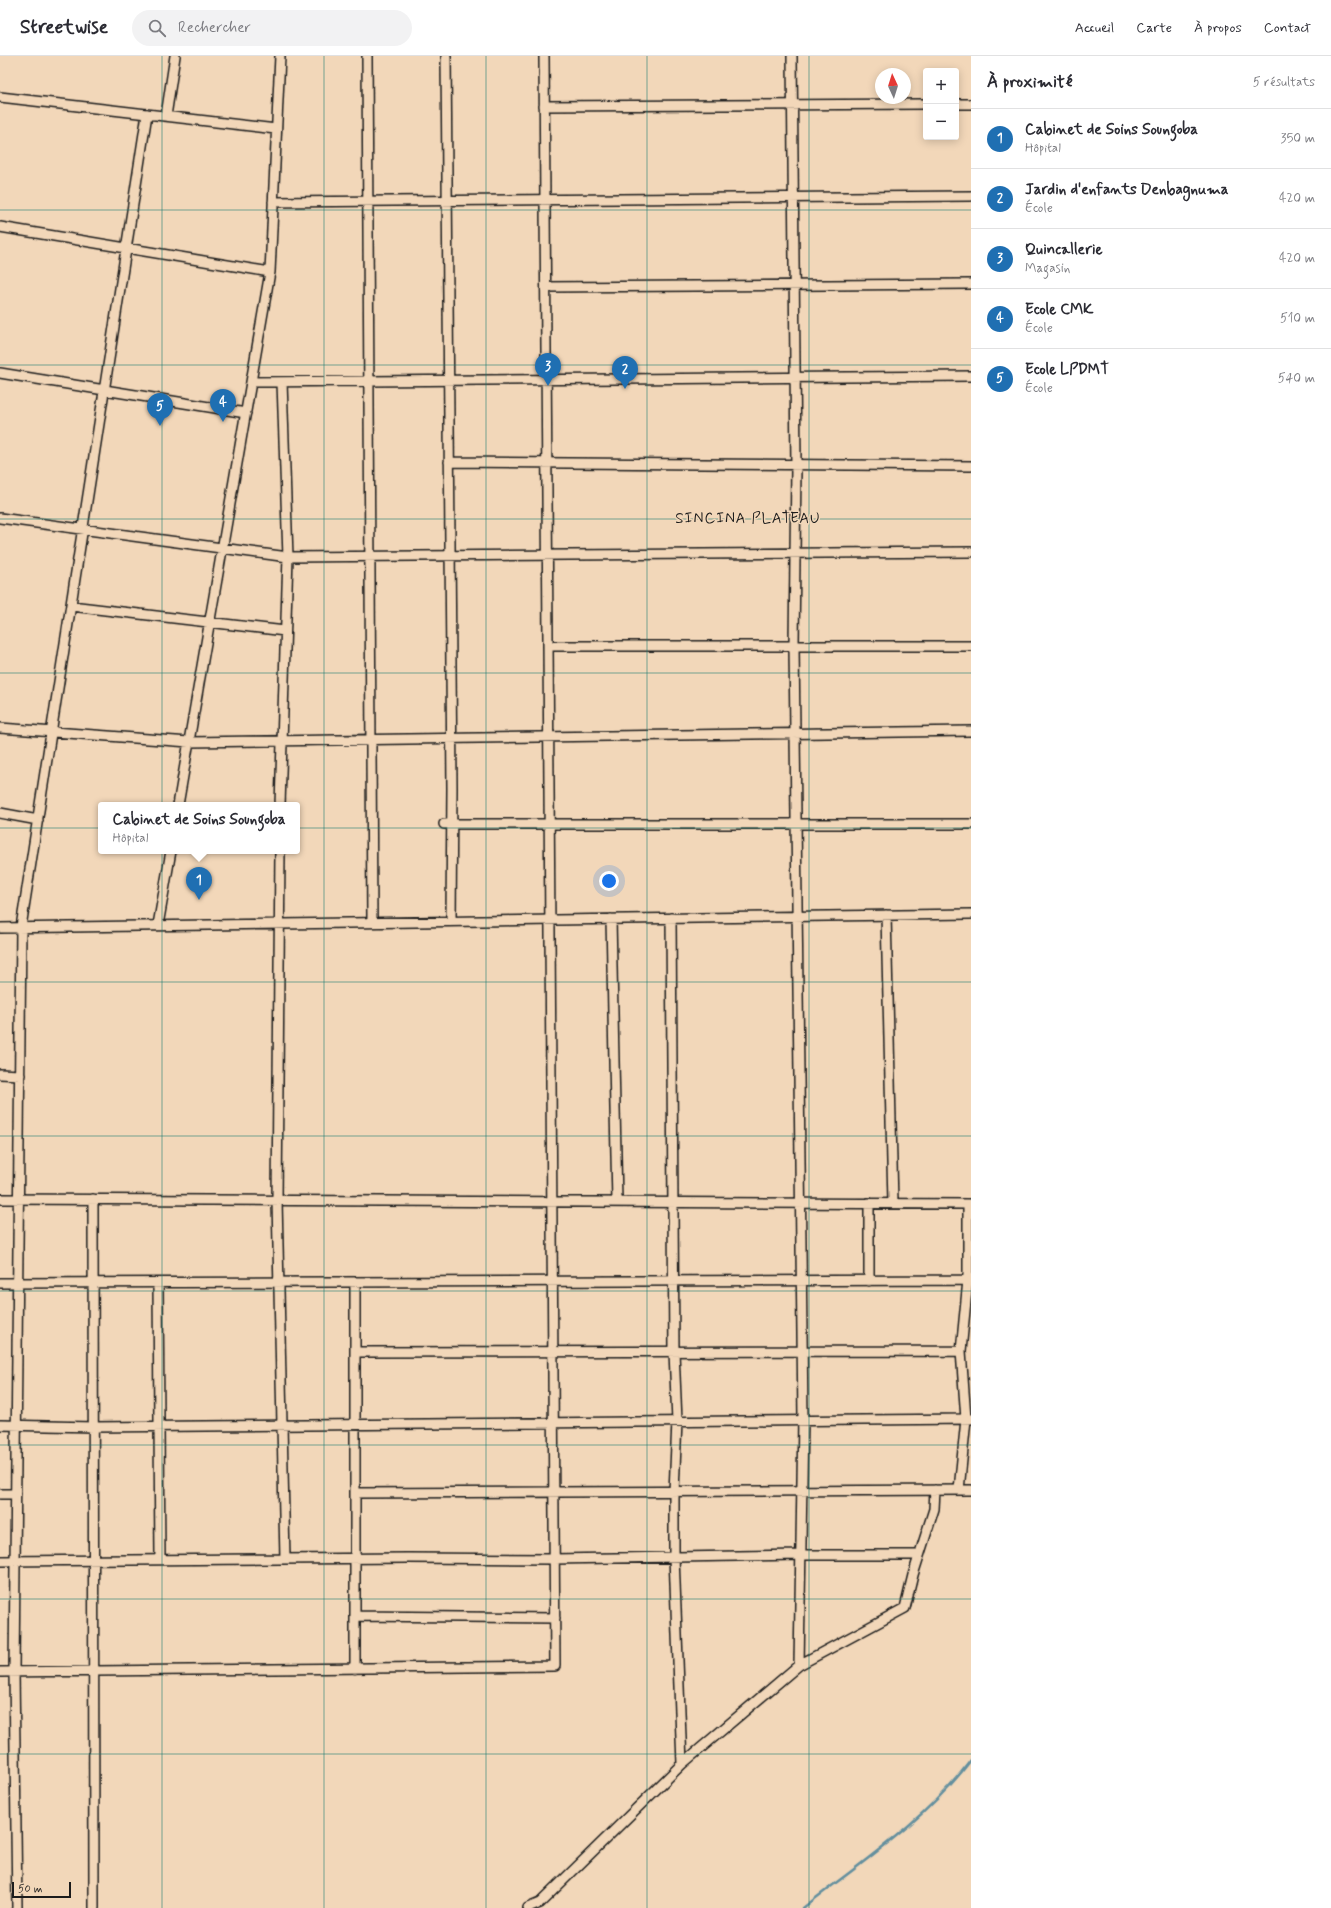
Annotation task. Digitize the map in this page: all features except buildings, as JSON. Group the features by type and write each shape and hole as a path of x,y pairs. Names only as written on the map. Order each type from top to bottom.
{"street":[{"path":"166,116 175,56"},
{"path":"179,802 270,272 280,56"},
{"path":"367,56 372,922"},
{"path":"446,56 450,738 452,788 447,824 451,921"},
{"path":"0,1672 555,1666 544,56"},
{"path":"792,56 792,198 796,466 794,553 796,916 803,1351 799,1665"},
{"path":"0,97 276,129"},
{"path":"544,106 923,104"},
{"path":"959,104 971,104"},
{"path":"17,1908 14,1672 21,927 147,114"},
{"path":"273,202 971,196"},
{"path":"0,227 270,272"},
{"path":"546,287 971,284"},
{"path":"0,373 246,413"},
{"path":"251,382 971,376"},
{"path":"280,802 288,557 282,382"},
{"path":"449,462 796,466 971,466"},
{"path":"0,518 288,557 971,552"},
{"path":"71,606 285,631"},
{"path":"548,646 971,646"},
{"path":"0,728 189,742 971,730"},
{"path":"0,813 38,820"},
{"path":"447,824 971,824"},
{"path":"158,925 170,854"},
{"path":"280,854 277,1200 285,1559"},
{"path":"0,928 971,914"},
{"path":"886,915 893,1203"},
{"path":"671,918 674,1352 677,1421 674,1492 674,1557 682,1764"},
{"path":"611,919 618,1202"},
{"path":"0,1074 20,1075"},
{"path":"0,1199 970,1204 970,1280 960,1351 969,1419 959,1490"},
{"path":"93,1199 94,1908"},
{"path":"869,1203 869,1281"},
{"path":"0,1283 970,1280"},
{"path":"355,1282 356,1669"},
{"path":"158,1283 160,1560"},
{"path":"355,1352 552,1353 960,1351"},
{"path":"0,1425 94,1427 803,1419 969,1419"},
{"path":"528,1908 540,1903 682,1764 799,1665 905,1608 919,1555 934,1509 936,1490"},
{"path":"356,1493 971,1490"},
{"path":"0,1494 16,1494"},
{"path":"0,1561 285,1559 554,1560 801,1555 919,1555"},
{"path":"356,1616 554,1618"}],"waterway":[{"path":"803,1908 914,1821 953,1782 971,1760"}],"place":[{"name":"Quincallerie","path":"548,386"},
{"name":"Jardin d'enfants Denbagnuma","path":"625,389"},
{"name":"Ecole CMK","path":"223,422"},
{"name":"Ecole LPDMT","path":"160,426"},
{"name":"Cabinet de Soins Soungoba","path":"199,900"}],"district":[{"name":"SINCINA PLATEAU","path":"748,518"}]}
